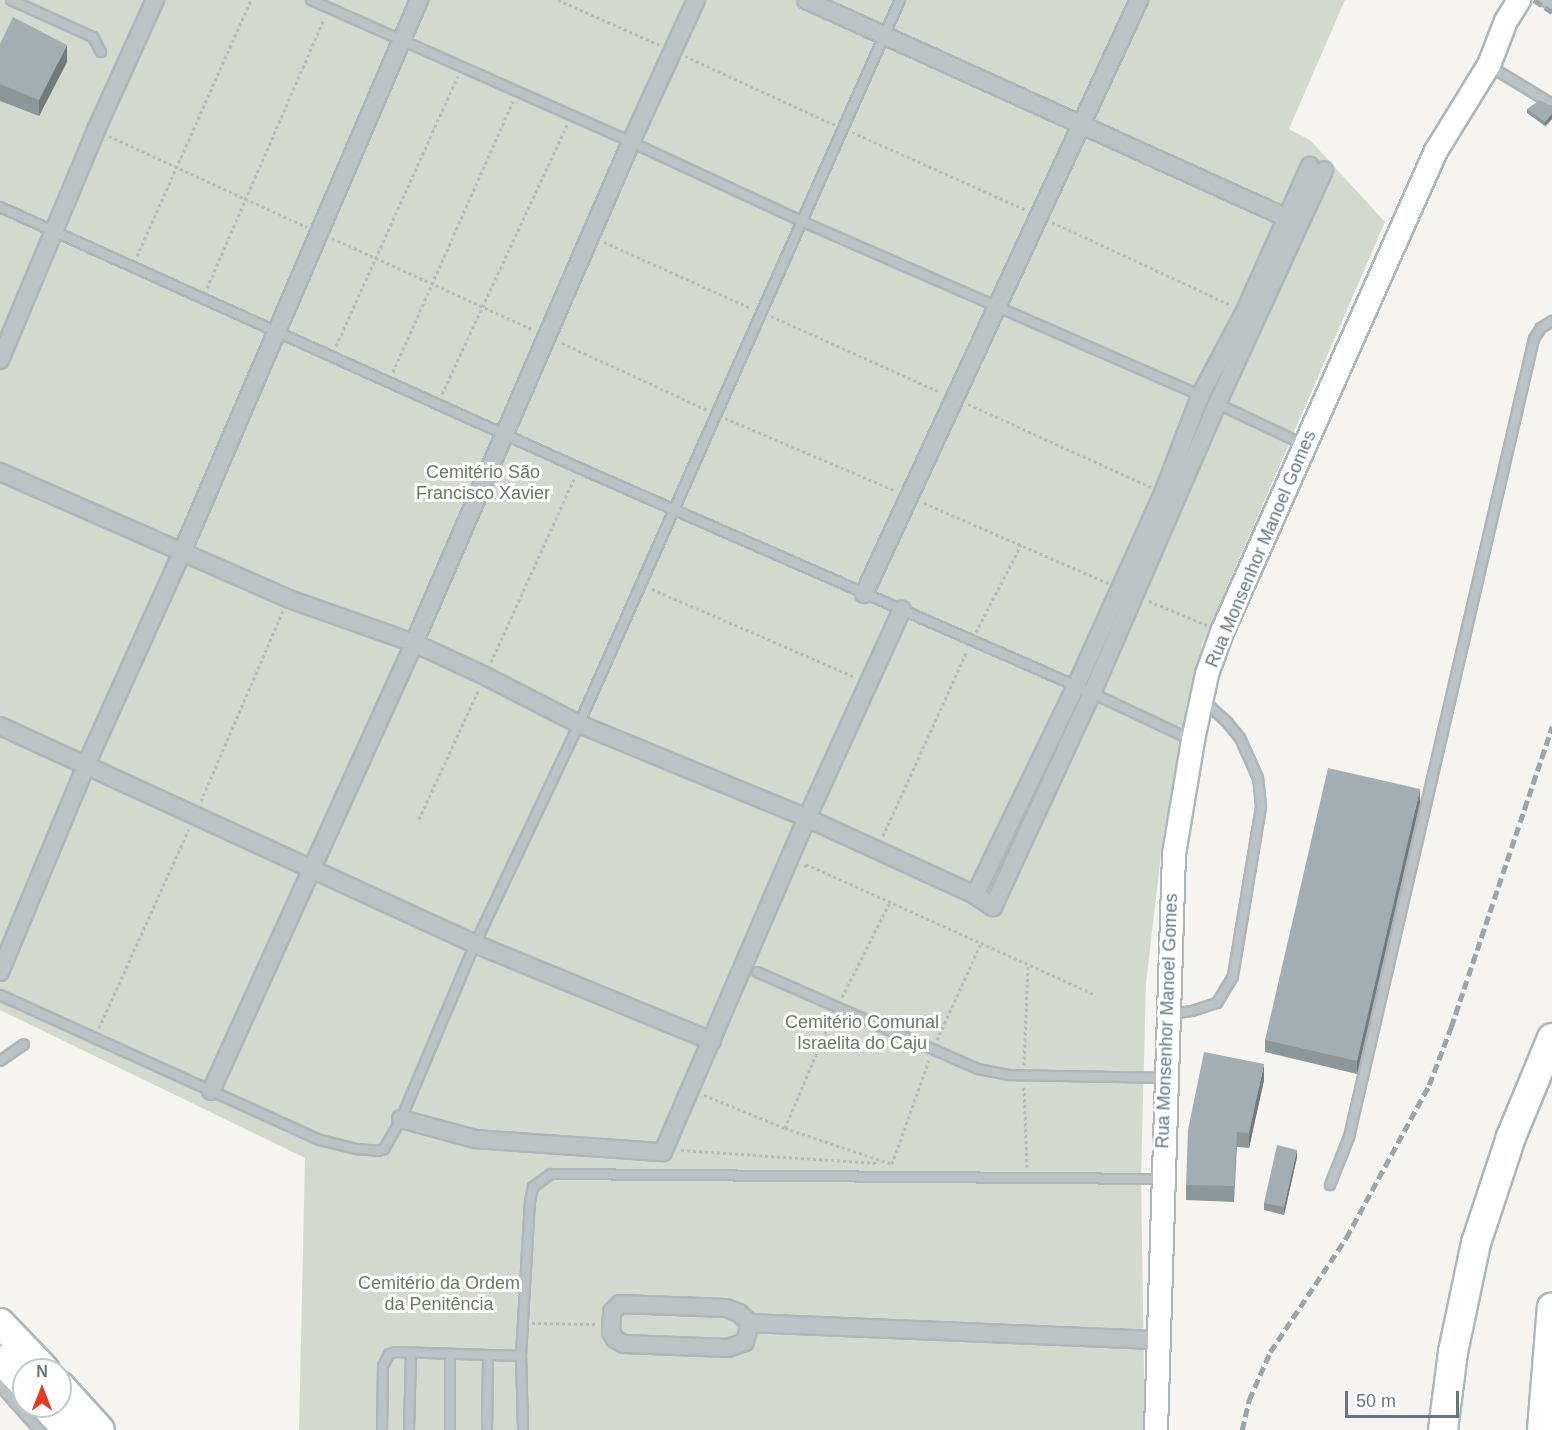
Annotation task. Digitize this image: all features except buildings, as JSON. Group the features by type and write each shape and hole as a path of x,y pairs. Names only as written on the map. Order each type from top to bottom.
{"highway":[{"path":"1443,1430 1453,1352 1476,1243 1510,1137 1552,1038"},
{"path":"1542,1430 1552,1307"},
{"path":"0,1323 34,1358"},
{"path":"0,1360 12,1372"},
{"path":"72,1399 100,1430"},
{"path":"56,1418 67,1430"}],"street":[{"path":"0,360 96,130 155,0"},
{"path":"0,972 86,765 182,552 419,0"},
{"path":"211,1091 310,866 414,643 631,141 696,0"},
{"path":"806,0 1287,218"},
{"path":"864,594 1083,126 1139,0"},
{"name":"Rua Monsenhor Manoel Gomes","path":"1156,1430 1161,1179 1174,854 1192,740 1202,699 1221,632 1436,151 1489,65 1506,21 1519,0"},
{"path":"0,472 289,599 414,643 579,724 807,818 876,852 975,895 993,907 1092,693 1127,591 1200,396 1245,311 1287,218 1317,168 1217,404 1127,591 1076,686 975,895"},
{"path":"401,1119 475,1139 663,1152 807,818 902,610"},
{"path":"0,726 310,866 475,944 712,1041"},
{"path":"750,1323 745,1342 728,1348 624,1344 612,1337 611,1324 613,1308 620,1304 726,1308 739,1313 750,1323 1159,1340"}],"lane":[{"path":"10,0 93,37 101,52"},
{"path":"311,0 631,141 801,221 1200,396 1305,445"},
{"path":"0,995 320,1140 357,1149 378,1151 384,1149 401,1119 475,944 579,724 639,583 674,510 900,0"},
{"path":"1542,0 1552,6"},
{"path":"1489,65 1552,104"},
{"path":"0,207 579,468 1092,693 1192,740"},
{"path":"1330,1185 1349,1137 1534,339 1541,328 1552,321"},
{"path":"1168,1014 1192,1011 1217,1003 1233,976 1261,806 1257,778 1240,738 1227,722 1202,699"},
{"path":"757,972 978,1069 1023,1075 1166,1078"},
{"path":"0,1061 24,1044"},
{"path":"523,1430 521,1356 533,1187 551,1174 1161,1179"},
{"path":"381,1430 384,1359 396,1352 521,1356"},
{"path":"409,1430 411,1353"},
{"path":"450,1354 450,1430"},
{"path":"487,1430 488,1355"},
{"path":"0,1386 39,1430"}],"path":[{"path":"132,266 251,0"},
{"path":"558,0 1040,216 1245,311"},
{"path":"203,298 329,8"},
{"path":"332,356 463,66"},
{"path":"389,382 517,92"},
{"path":"437,404 571,115"},
{"path":"96,130 715,414 1221,632"},
{"path":"591,237 1163,493"},
{"path":"419,819 579,468"},
{"path":"876,852 972,641 1022,545"},
{"path":"639,583 868,683"},
{"path":"806,864 1096,995"},
{"path":"785,1128 837,1006 890,902"},
{"path":"892,1164 933,1050 981,943"},
{"path":"1028,964 1023,1075 1027,1169 1038,1169"},
{"path":"703,1095 785,1128 892,1164"},
{"path":"679,1150 903,1165"},
{"path":"523,1323 611,1324"}],"green space":[{"name":"Cemitério São Francisco Xavier","path":"0,0 1345,0 1289,129 1310,140 1385,222 1202,645 1163,837 1146,984 1141,1178 1145,1430 299,1430 305,1158 0,1010 0,101 39,116 0,61"}],"railway":[{"path":"1534,0 1552,12"},
{"path":"1242,1430 1249,1400 1270,1352 1346,1238 1429,1085 1451,1027 1552,727"}],"park label":[{"name":"Cemitério Comunal Israelita do Caju","path":"862,1033"},
{"name":"Cemitério da Ordem da Penitência","path":"439,1294"}]}
